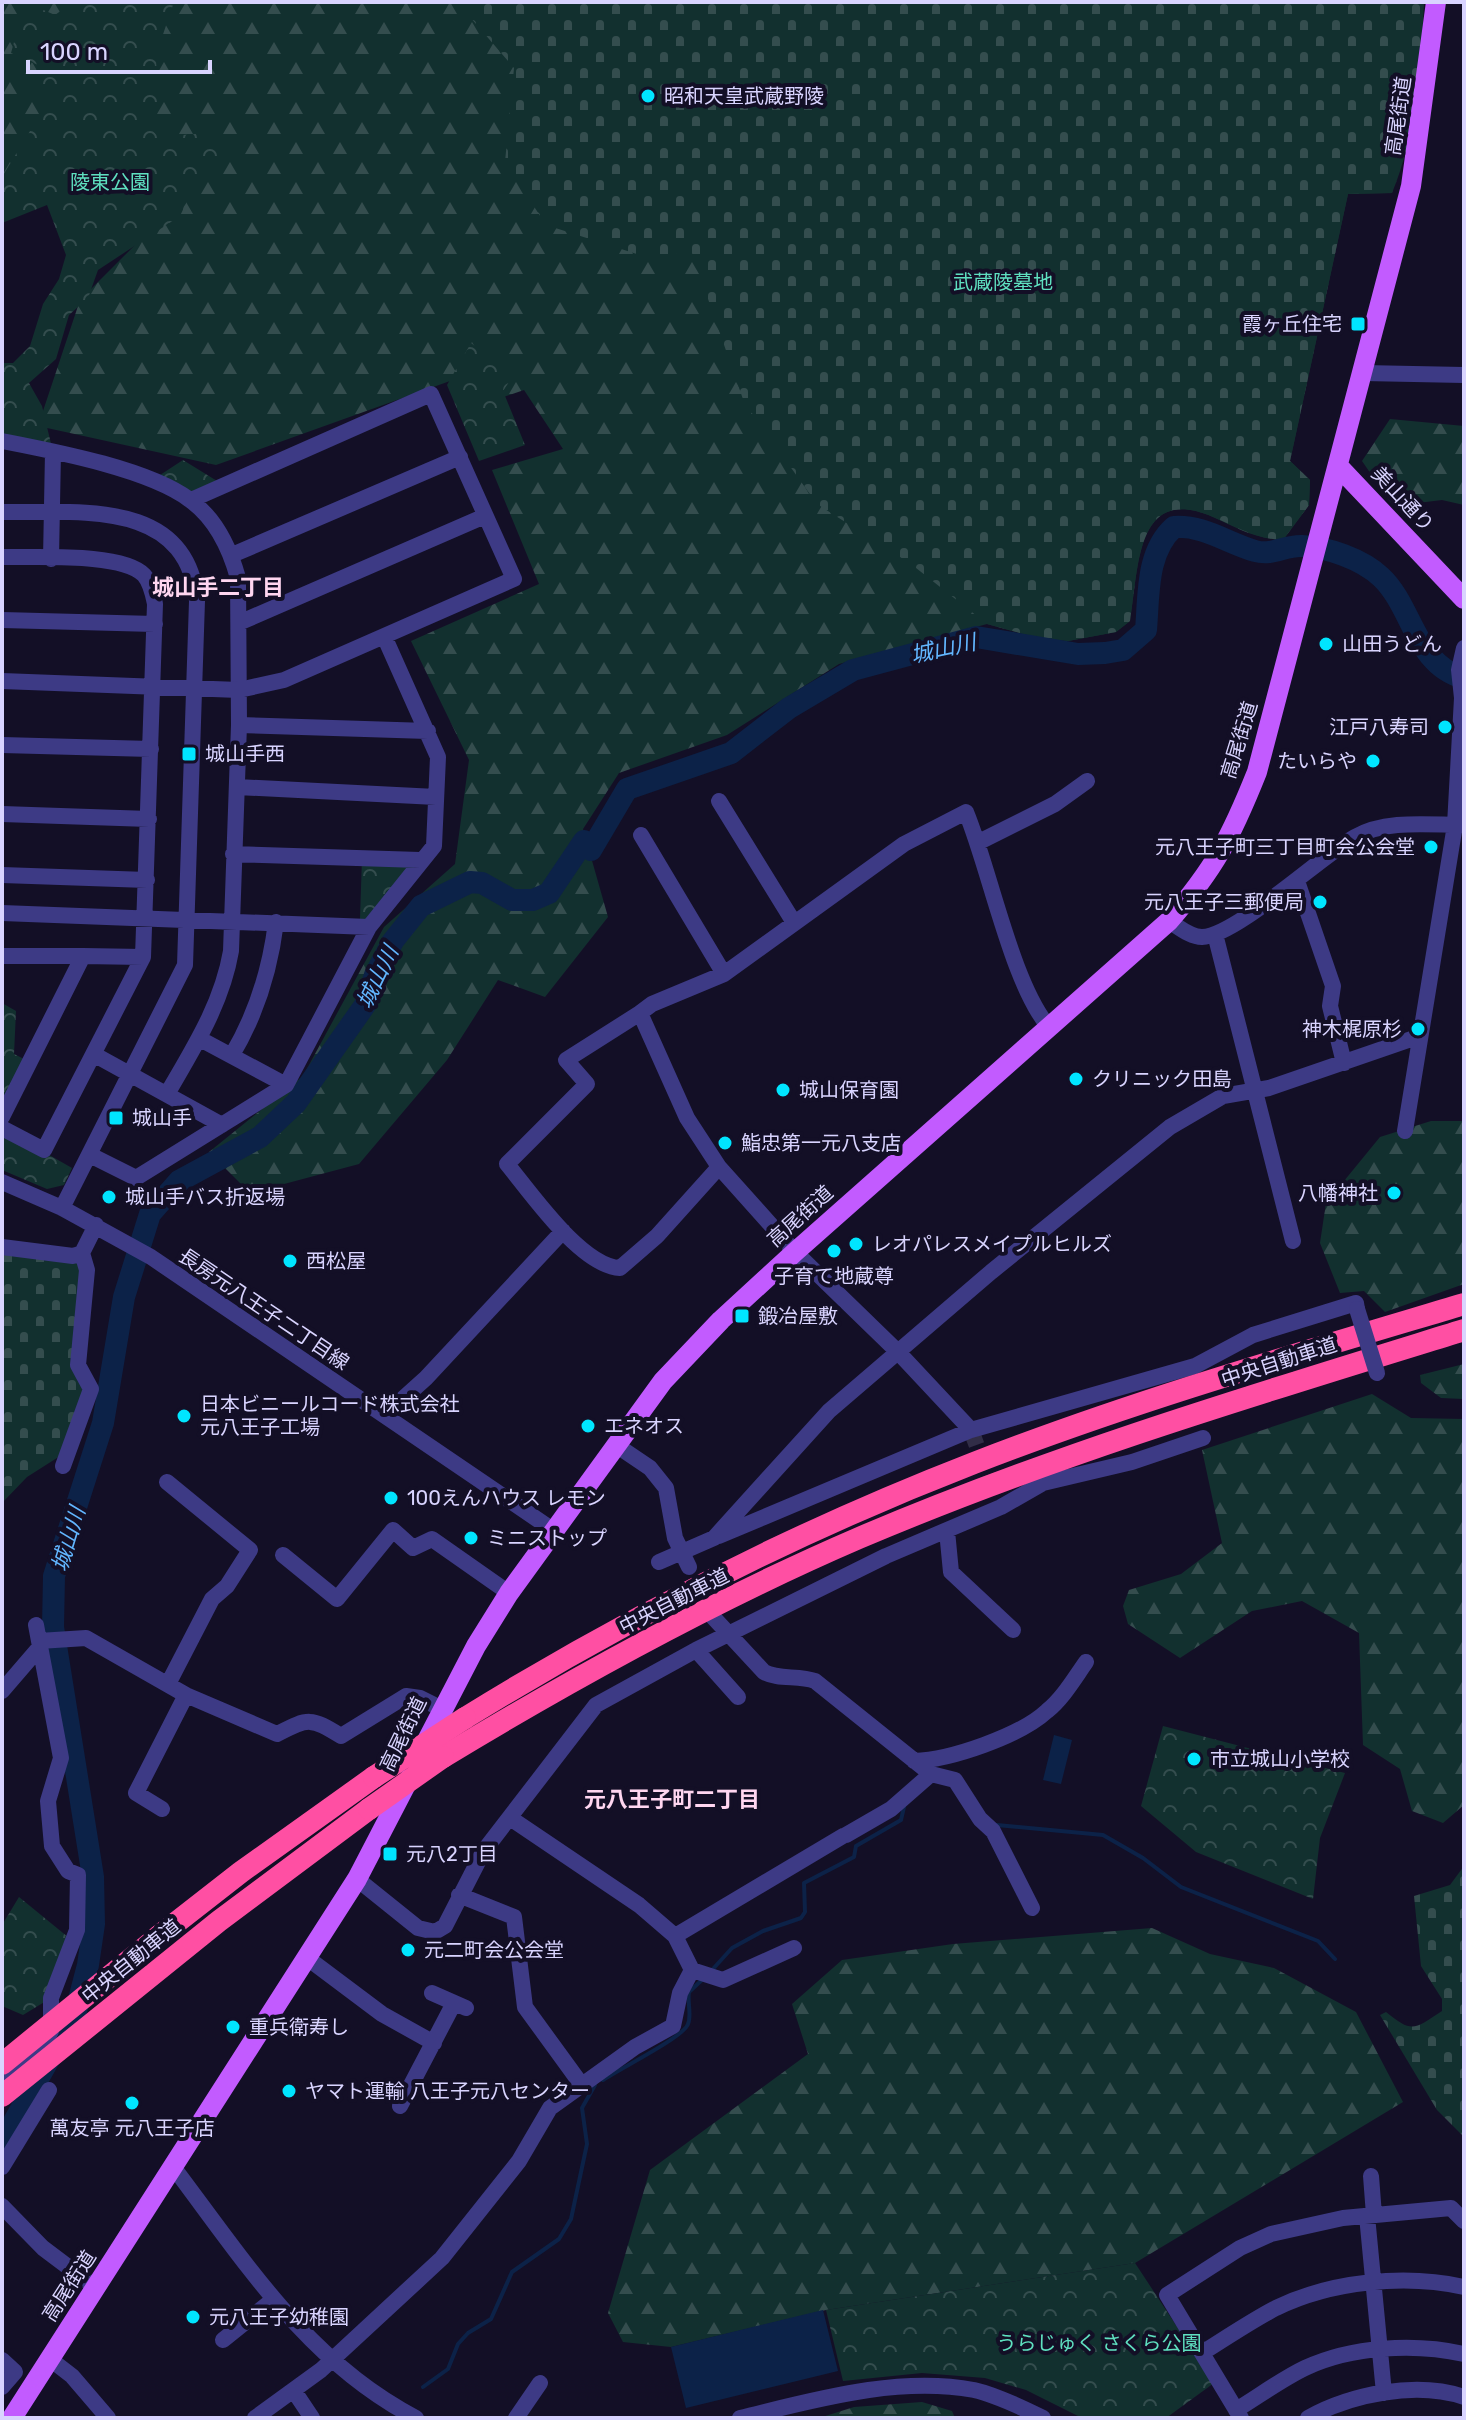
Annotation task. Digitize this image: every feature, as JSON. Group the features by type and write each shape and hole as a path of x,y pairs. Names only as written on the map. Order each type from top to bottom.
{"highway":[{"name":"中央自動車道","path":"2,2064 241,1872 374,1777 465,1718 628,1621 844,1516 975,1462 1464,1304"},
{"name":"中央自動車道","path":"2,2095 369,1809 443,1757 566,1684 703,1611 858,1538 1119,1439 1464,1330"}],"main road":[{"name":"高尾街道","path":"12,2418 357,1879 442,1709 509,1593 663,1381 721,1320 795,1252 1169,921 1205,880 1234,828 1257,772 1313,568 1418,155 1436,2"},
{"name":"美山通り","path":"1339,467 1464,599"}],"street":[{"path":"1363,373 1464,375"},
{"path":"2,681 239,690 284,680 514,579 431,394 191,500"},
{"path":"2,441 128,473 191,500 215,526 232,555 238,578 241,622 239,725 226,977 200,1039 167,1094"},
{"path":"51,559 53,452"},
{"path":"232,555 460,457"},
{"path":"2,512 124,517 143,522 175,543 195,581 188,919 181,977 62,1208"},
{"path":"241,622 485,516"},
{"path":"2,557 118,562 131,567 144,575 152,589 155,624 143,957 44,1150 2,1128"},
{"path":"2,620 155,624"},
{"path":"90,1155 136,1178 286,1085 369,927 434,846 438,757 384,636"},
{"path":"1405,1131 1460,825 1459,670 1464,648"},
{"path":"239,725 428,731"},
{"path":"2,745 151,749"},
{"path":"979,842 1055,804 1087,781"},
{"path":"237,787 436,797"},
{"path":"719,801 793,921"},
{"path":"719,1167 657,1236 620,1268 602,1264 563,1231 507,1164 587,1084 566,1060 652,1004 724,974 793,921 904,844 966,812 979,842 1024,981 1040,1017 1049,1027"},
{"path":"2,814 149,819"},
{"path":"1169,921 1196,936 1215,934 1297,881 1357,835 1387,827 1460,825"},
{"path":"641,835 724,974"},
{"path":"233,854 420,860"},
{"path":"2,875 147,880"},
{"path":"1297,881 1333,986 1330,1006 1344,1063"},
{"path":"2,913 369,927"},
{"path":"232,1055 252,1021 263,990 276,922"},
{"path":"1215,934 1293,1241"},
{"path":"2,956 143,957"},
{"path":"2,1117 83,956"},
{"path":"640,1013 687,1118 719,1167 795,1252 898,1352 971,1430"},
{"path":"659,1562 685,1560 714,1538 829,1411 1107,1175 1170,1127 1223,1096 1344,1063 1420,1036"},
{"path":"200,1039 286,1085"},
{"path":"95,1055 222,1125"},
{"path":"2,1182 96,1225 82,1253 87,1270 78,1365 91,1389 63,1466"},
{"name":"長房元八王子二丁目線","path":"96,1225 151,1257 553,1530"},
{"path":"386,1414 426,1378 563,1231"},
{"path":"2,1247 73,1256 82,1253"},
{"path":"714,1538 971,1430 1195,1366 1253,1335 1356,1303 1378,1376"},
{"path":"357,1879 428,1932 445,1926 483,1852 596,1705 696,1650 886,1556 947,1531 998,1500 1060,1476 1132,1462 1203,1438"},
{"path":"616,1445 650,1468 666,1488 675,1538 685,1560"},
{"path":"167,1482 250,1550 227,1586 212,1599 168,1684"},
{"path":"283,1555 337,1599 393,1530 413,1548 432,1539 509,1593"},
{"path":"947,1531 951,1572 1013,1630"},
{"path":"713,1617 771,1676 802,1676 815,1681 931,1774 955,1780 980,1819 993,1831 1032,1908"},
{"path":"39,1639 86,1638 186,1695 277,1734 306,1719 316,1721 341,1736 406,1696 420,1698 442,1709"},
{"path":"2,1691 39,1639"},
{"path":"2,2095 16,2071 44,2045 51,2031 51,1998 72,1950 77,1930 78,1875 68,1871 52,1846 48,1801 61,1758 39,1639"},
{"path":"696,1650 738,1697"},
{"path":"914,1761 941,1760 1037,1720 1058,1700 1086,1662"},
{"path":"162,1809 136,1793 186,1695"},
{"path":"675,1936 891,1809 931,1774"},
{"path":"510,1818 601,1878 675,1936 702,1973 723,1980 794,1948"},
{"path":"459,1895 514,1917 525,2007 581,2084"},
{"path":"306,1957 382,2014 434,2043"},
{"path":"255,2418 294,2391 442,2258 519,2161 550,2108 581,2084 673,2026 680,1993 702,1973"},
{"path":"400,2106 434,2043 460,2005 432,1993"},
{"path":"2,2167 49,2090"},
{"path":"174,2168 300,2332 361,2386 416,2418"},
{"path":"1371,2176 1374,2283 1384,2393"},
{"path":"2,2206 43,2248 96,2288"},
{"path":"1464,2221 1451,2208 1303,2224 1240,2248 1167,2295 1238,2414 1306,2367 1346,2354 1439,2348 1464,2354"},
{"path":"1202,2353 1277,2308 1312,2295 1374,2283 1424,2280 1464,2287"},
{"path":"223,2340 274,2299"},
{"path":"50,2359 72,2376 108,2418"},
{"path":"2,2360 15,2372 2,2387"},
{"path":"516,2418 540,2383"},
{"path":"740,2418 837,2394 902,2387 975,2390 1043,2418"},
{"path":"294,2391 312,2418"},
{"path":"1308,2418 1322,2410 1384,2393 1425,2391 1464,2397"}],"green space":[{"path":"2,2 1424,2 1392,193 1348,194 1290,461 1310,480 1309,505 1283,540 1255,535 1213,517 1187,510 1168,512 1155,521 1146,537 1130,621 1116,632 1068,641 1038,638 987,624 839,664 727,735 619,773 583,829 608,917 545,997 498,980 447,1060 359,1164 250,1193 209,1152 303,1076 384,927 455,864 469,760 411,641 539,584 492,470 563,449 524,390 471,408 450,381 216,465 38,426 80,300 135,245 122,177 2,212"},
{"name":"陵東公園","path":"25,2 55,15 73,2 174,2 156,55 158,110 150,127 158,137 220,132 223,168 196,182 180,216 98,270 88,298 69,315 56,359 29,383 42,406 53,452 2,441 2,363 13,363 30,346 43,304 59,279 66,255 47,205 2,223 2,177 41,113 33,82 38,65 11,53"},
{"name":"武蔵陵墓地","path":"457,2 1424,2 1412,123 1392,193 1348,194 1290,461 1310,480 1309,505 1283,540 1255,535 1213,517 1187,510 1168,512 1155,521 1146,537 1130,621 1116,632 1068,641 1038,638 987,624 911,564 817,504 744,402 692,253 643,256 546,225 505,162 514,68"},
{"path":"471,343 513,376 503,391 525,445 479,461 447,385"},
{"path":"1390,419 1464,426 1464,505 1442,500 1393,506 1362,461"},
{"path":"183,460 217,481 188,493 157,477"},
{"path":"362,858 420,860 375,919 360,919"},
{"path":"2,1003 16,1011 14,1054 30,1062 2,1117"},
{"path":"1431,1121 1464,1121 1464,1284 1385,1312 1364,1291 1340,1293 1320,1243 1326,1203 1380,1137"},
{"path":"2,1128 72,1168 64,1185 47,1189 2,1170"},
{"path":"2,1247 84,1261 77,1313 88,1391 71,1449 27,1477 2,1503"},
{"path":"1464,1364 1464,1399 1441,1398 1421,1383 1420,1375"},
{"path":"1372,1394 1411,1418 1464,1419 1464,1805 1443,1823 1412,1811 1400,1769 1363,1745 1359,1633 1302,1601 1252,1611 1180,1658 1128,1624 1123,1606 1129,1590 1181,1574 1222,1543 1202,1450"},
{"path":"1163,1726 1345,1773 1320,1838 1313,1899 1196,1852 1141,1806"},
{"path":"1464,1866 1464,2137 1437,2110 1380,2015 1386,2012 1402,2024 1414,2026 1442,2011 1442,1999 1421,1966 1414,1896 1450,1885"},
{"path":"19,1897 74,1942 51,1998 23,2015 2,2006 2,1925"},
{"path":"1152,1928 1210,1954 1274,1968 1356,2012 1403,2102 1135,2263 826,2310 671,2347 623,2342 608,2313 650,2170 808,2054 792,2004 842,1960 953,1944"},
{"name":"うらじゅく さくら公園","path":"1135,2263 1214,2383 1166,2418 1082,2418 1026,2390 985,2378 922,2373 843,2381 826,2310"},
{"path":"922,2402 952,2411 955,2418 819,2418 854,2407"}],"water":[{"path":"1054,1735 1072,1740 1061,1784 1043,1780"},
{"path":"823,2310 838,2371 686,2408 671,2347"}],"waterway":[{"name":"城山川","path":"2,2143 76,2011 88,1965 94,1924 93,1877 53,1627 54,1576 103,1423 124,1297 150,1214 179,1181 260,1137 296,1103 365,1005 375,975 393,941 421,906 470,882 482,883 512,900 533,900 549,893 584,841 591,850 627,789 731,753 789,708 853,670 976,637 1078,654 1123,650 1146,630 1154,561 1165,537 1174,527 1195,529 1255,551 1312,547 1344,555 1364,565 1392,589 1416,634 1435,661 1464,678"},
{"path":"712,1970 732,1948 763,1931 801,1918 805,1912 804,1883 854,1857 856,1846 901,1820 904,1807"},
{"path":"997,1825 1103,1835 1143,1858 1181,1887 1318,1941 1335,1959"},
{"path":"603,2080 684,2030 689,2020 689,1992 703,1979"},
{"path":"423,2387 448,2369 458,2344 468,2333 491,2319 512,2272 559,2239 571,2219 587,2144 582,2108 595,2085"}],"tunnel":[{"path":"971,1430 994,1492"}],"place":[{"name":"昭和天皇武蔵野陵","path":"648,96"},
{"name":"霞ヶ丘住宅","path":"1358,324"},
{"name":"山田うどん","path":"1326,644"},
{"name":"江戸八寿司","path":"1445,727"},
{"name":"城山手西","path":"189,754"},
{"name":"たいらや","path":"1373,761"},
{"name":"元八王子町三丁目町会公会堂","path":"1431,847"},
{"name":"元八王子三郵便局","path":"1320,902"},
{"name":"神木梶原杉","path":"1418,1029"},
{"name":"クリニック田島","path":"1076,1079"},
{"name":"城山保育園","path":"783,1090"},
{"name":"城山手","path":"116,1118"},
{"name":"鮨忠第一元八支店","path":"725,1143"},
{"name":"八幡神社","path":"1394,1193"},
{"name":"城山手バス折返場","path":"109,1197"},
{"name":"レオパレスメイプルヒルズ","path":"856,1244"},
{"name":"子育て地蔵尊","path":"834,1251"},
{"name":"西松屋","path":"290,1261"},
{"name":"鍛冶屋敷","path":"742,1316"},
{"name":"日本ビニールコード株式会社 元八王子工場","path":"184,1416"},
{"name":"エネオス","path":"588,1426"},
{"name":"100えんハウス レモン","path":"391,1498"},
{"name":"ミニストップ","path":"471,1538"},
{"name":"市立城山小学校","path":"1194,1759"},
{"name":"元八2丁目","path":"390,1854"},
{"name":"元二町会公会堂","path":"408,1950"},
{"name":"重兵衛寿し","path":"233,2027"},
{"name":"ヤマト運輸 八王子元八センター","path":"289,2091"},
{"name":"萬友亭 元八王子店","path":"132,2103"},
{"name":"元八王子幼稚園","path":"193,2317"}],"district":[{"name":"城山手二丁目","path":"218,587"},
{"name":"元八王子町二丁目","path":"672,1799"}]}
